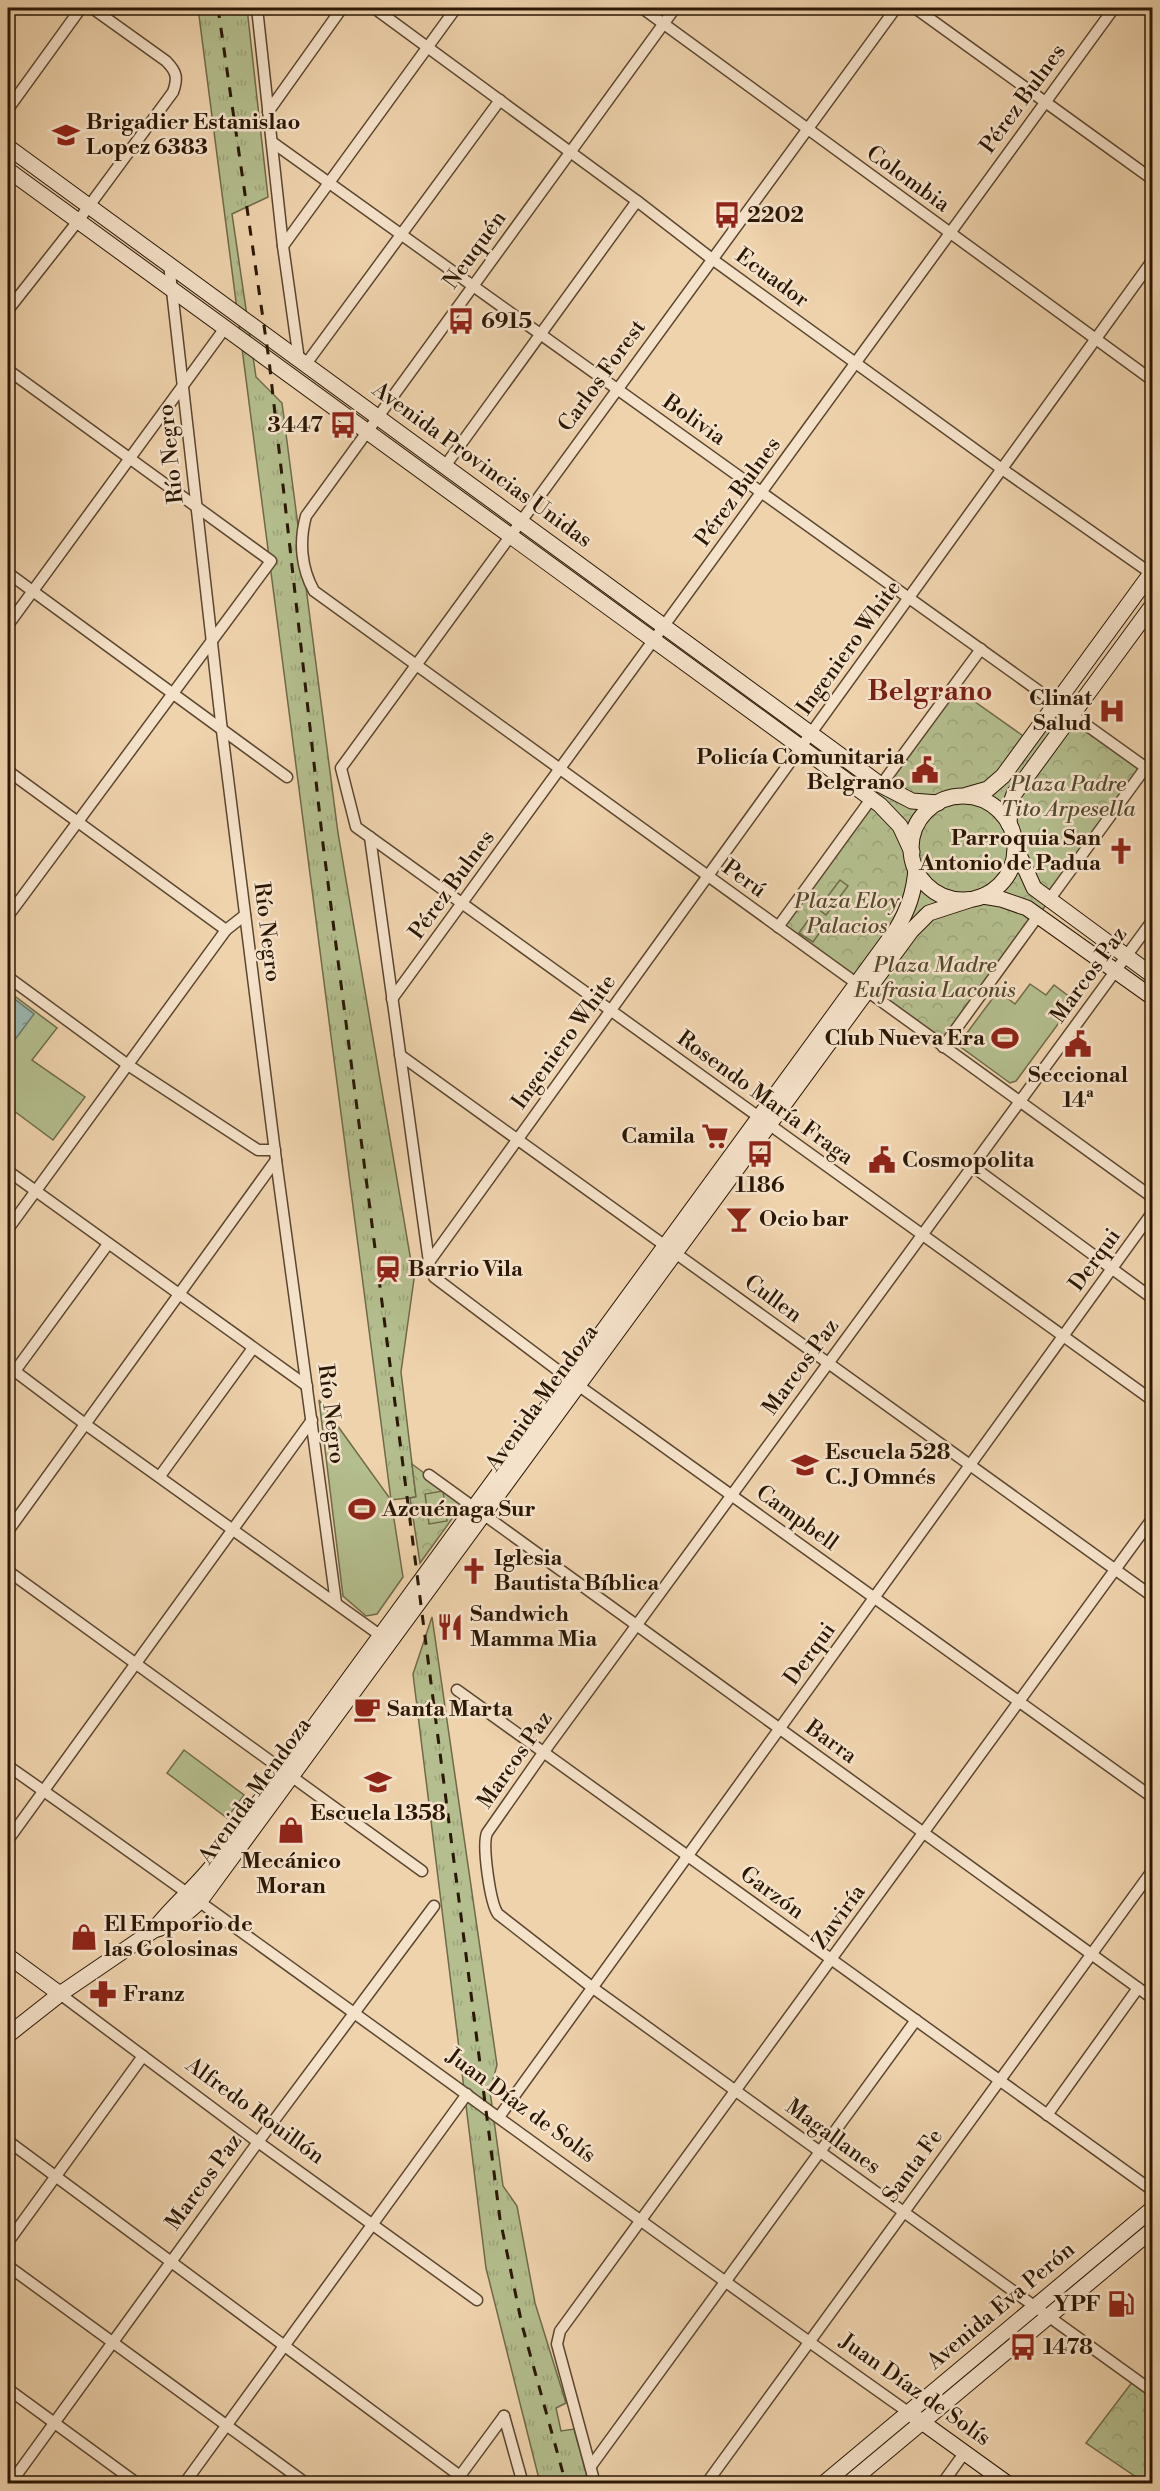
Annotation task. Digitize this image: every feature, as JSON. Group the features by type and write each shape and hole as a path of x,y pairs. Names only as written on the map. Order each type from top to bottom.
{"main road":[{"name":"Avenida Provincias Unidas","path":"8,147 881,785 912,801 938,803"},
{"name":"Avenida Provincias Unidas","path":"8,170 880,805 900,826 912,852"},
{"path":"1152,573 1003,776 988,789 938,803 926,812 917,824 912,837 912,852 916,869 925,883 938,893 953,899 976,898 1010,902 1027,908 1152,998"},
{"path":"1152,606 1014,794 1010,806 1010,825 1015,846 1034,888 1152,975"},
{"path":"961,796 990,803 1001,812 1010,825"},
{"path":"976,898 996,888 1007,876 1013,861 1015,846"},
{"name":"Avenida Mendoza","path":"862,988 908,911 914,890 916,869"},
{"name":"Avenida Mendoza","path":"8,2035 60,1994 154,1930 170,1926 182,1919 195,1897 288,1774 862,988 929,913 976,898"},
{"name":"Alfredo Rouillón","path":"8,1956 60,1994"},
{"name":"Avenida Eva Perón","path":"823,2484 1152,2209"},
{"name":"Avenida Eva Perón","path":"848,2484 1152,2230"},
{"name":"Juan Díaz de Solís","path":"908,2412 1008,2484"}],"street":[{"path":"8,109 81,8"},
{"path":"8,310 78,221 172,92 177,81 175,70 166,61 92,8"},
{"path":"257,8 283,246 303,362"},
{"path":"268,112 342,8"},
{"name":"Ecuador","path":"374,8 637,201 712,259 1002,469 1152,573"},
{"path":"283,246 456,8"},
{"name":"Colombia","path":"642,8 1152,380"},
{"name":"Neuquén","path":"314,591 305,576 301,534 306,516 675,8"},
{"name":"Carlos Forest","path":"356,827 341,768 896,8"},
{"path":"915,8 1152,179"},
{"name":"Pérez Bulnes","path":"392,999 1114,8"},
{"path":"303,362 500,100"},
{"name":"Bolivia","path":"272,142 1149,769"},
{"path":"445,466 637,201"},
{"name":"Ingeniero White","path":"429,1262 1152,261"},
{"name":"Río Negro","path":"169,264 222,731 275,1155 336,1603"},
{"path":"8,625 225,328"},
{"path":"8,370 272,561 8,916"},
{"path":"8,573 287,777"},
{"name":"Perú","path":"314,591 1152,1197"},
{"path":"881,785 981,649"},
{"path":"1049,900 1149,769"},
{"path":"8,771 226,930"},
{"path":"778,927 871,799"},
{"name":"Rosendo María Fraga","path":"356,827 1152,1400"},
{"path":"369,837 429,1262"},
{"path":"8,1229 226,930 245,915"},
{"path":"943,1047 1038,916"},
{"name":"Marcos Paz","path":"494,1909 485,1838 543,1753 1152,921"},
{"path":"8,977 128,1065 258,1150 275,1155 180,1294 8,1531"},
{"name":"Cullen","path":"400,1055 1152,1596"},
{"path":"972,1166 1152,1298"},
{"path":"8,1171 308,1386"},
{"name":"Derqui","path":"499,2118 1152,1213"},
{"path":"108,1244 11,1369 386,1639"},
{"name":"Campbell","path":"429,1262 434,1277 573,1382 1152,1797"},
{"path":"160,1476 253,1348"},
{"path":"8,1840 312,1420"},
{"name":"Barra","path":"429,1475 1152,1998"},
{"name":"Zuviría","path":"591,2466 557,2337 1152,1519"},
{"path":"8,1571 422,1871"},
{"name":"Garzón","path":"457,1690 1152,2190"},
{"name":"Juan Díaz de Solís","path":"8,1766 195,1897 908,2412"},
{"name":"Santa Fe","path":"706,2484 1152,1871"},
{"name":"Marcos Paz","path":"10,2484 258,2142 434,1906"},
{"name":"Magallanes","path":"494,1909 592,1988 1152,2391"},
{"path":"1047,2115 1138,1988"},
{"name":"Alfredo Rouillón","path":"60,1994 258,2142 477,2300"},
{"path":"596,2484 591,2466 916,2020"},
{"path":"8,2242 143,2056"},
{"path":"184,2484 467,2094"},
{"path":"8,2141 284,2346 457,2480 504,2416 523,2484"},
{"path":"8,2266 307,2484"},
{"path":"8,2389 138,2484"},
{"path":"942,2484 965,2452"}],"green space":[{"path":"198,8 247,8 268,197 232,214 256,377 282,403 338,833 414,1279 401,1372 416,1497 391,1500"},
{"path":"954,687 1029,740 1056,703 1146,767 943,1047 778,927"},
{"path":"840,880 848,886 826,915 818,909"},
{"path":"811,916 825,925 813,942 799,933"},
{"name":"Club Nueva Era","path":"1030,984 1046,995 1054,985 1075,1001 1016,1081 1010,1083 958,1045 998,991 1015,1004"},
{"path":"8,991 57,1028 32,1060 85,1097 53,1140 10,1108 8,1111"},
{"name":"Azcuénaga Sur","path":"319,1400 391,1500 403,1577 377,1614 366,1616 343,1596"},
{"path":"412,1464 460,1500 462,1505 420,1563 410,1498 416,1497"},
{"path":"443,1491 447,1521 429,1524 425,1494"},
{"path":"432,1617 497,2065 490,2091 503,2186 517,2206 535,2303 566,2403 556,2408 561,2431 574,2429 589,2483 540,2483 486,2268 413,1674"},
{"path":"184,1750 244,1795 227,1818 167,1773"},
{"path":"1133,2381 1152,2395 1152,2483 1145,2483 1086,2443"}],"water":[{"path":"8,994 34,1014 14,1041 8,1036"}],"railway":[{"path":"218,8 269,360 323,844 500,2219 522,2325 566,2484"}],"place":[{"name":"Brigadier Estanislao Lopez 6383","path":"66,135"},
{"name":"2202","path":"727,215"},
{"name":"6915","path":"461,321"},
{"name":"3447","path":"343,425"},
{"name":"Clinat Salud","path":"1112,711"},
{"name":"Policía Comunitaria Belgrano","path":"925,770"},
{"name":"Parroquia San Antonio de Padua","path":"1121,851"},
{"name":"Club Nueva Era","path":"1005,1038"},
{"name":"Seccional 14ª","path":"1078,1044"},
{"name":"Camila","path":"715,1136"},
{"name":"1186","path":"760,1154"},
{"name":"Cosmopolita","path":"882,1160"},
{"name":"Ocio bar","path":"739,1219"},
{"name":"Barrio Vila","path":"388,1269"},
{"name":"Escuela 528 C. J Omnés","path":"805,1465"},
{"name":"Azcuénaga Sur","path":"362,1509"},
{"name":"Iglesia Bautista Bíblica","path":"474,1571"},
{"name":"Sandwich Mamma Mia","path":"450,1627"},
{"name":"Santa Marta","path":"367,1709"},
{"name":"Escuela 1358","path":"378,1782"},
{"name":"Mecánico Moran","path":"291,1830"},
{"name":"El Emporio de las Golosinas","path":"84,1937"},
{"name":"Franz","path":"103,1994"},
{"name":"YPF","path":"1121,2304"},
{"name":"1478","path":"1023,2347"}],"district":[{"name":"Belgrano","path":"930,691"}],"park label":[{"name":"Plaza Padre Tito Arpesella","path":"1068,796"},
{"name":"Plaza Eloy Palacios","path":"847,914"},
{"name":"Plaza Madre Eufrasia Laconis","path":"935,978"}]}
